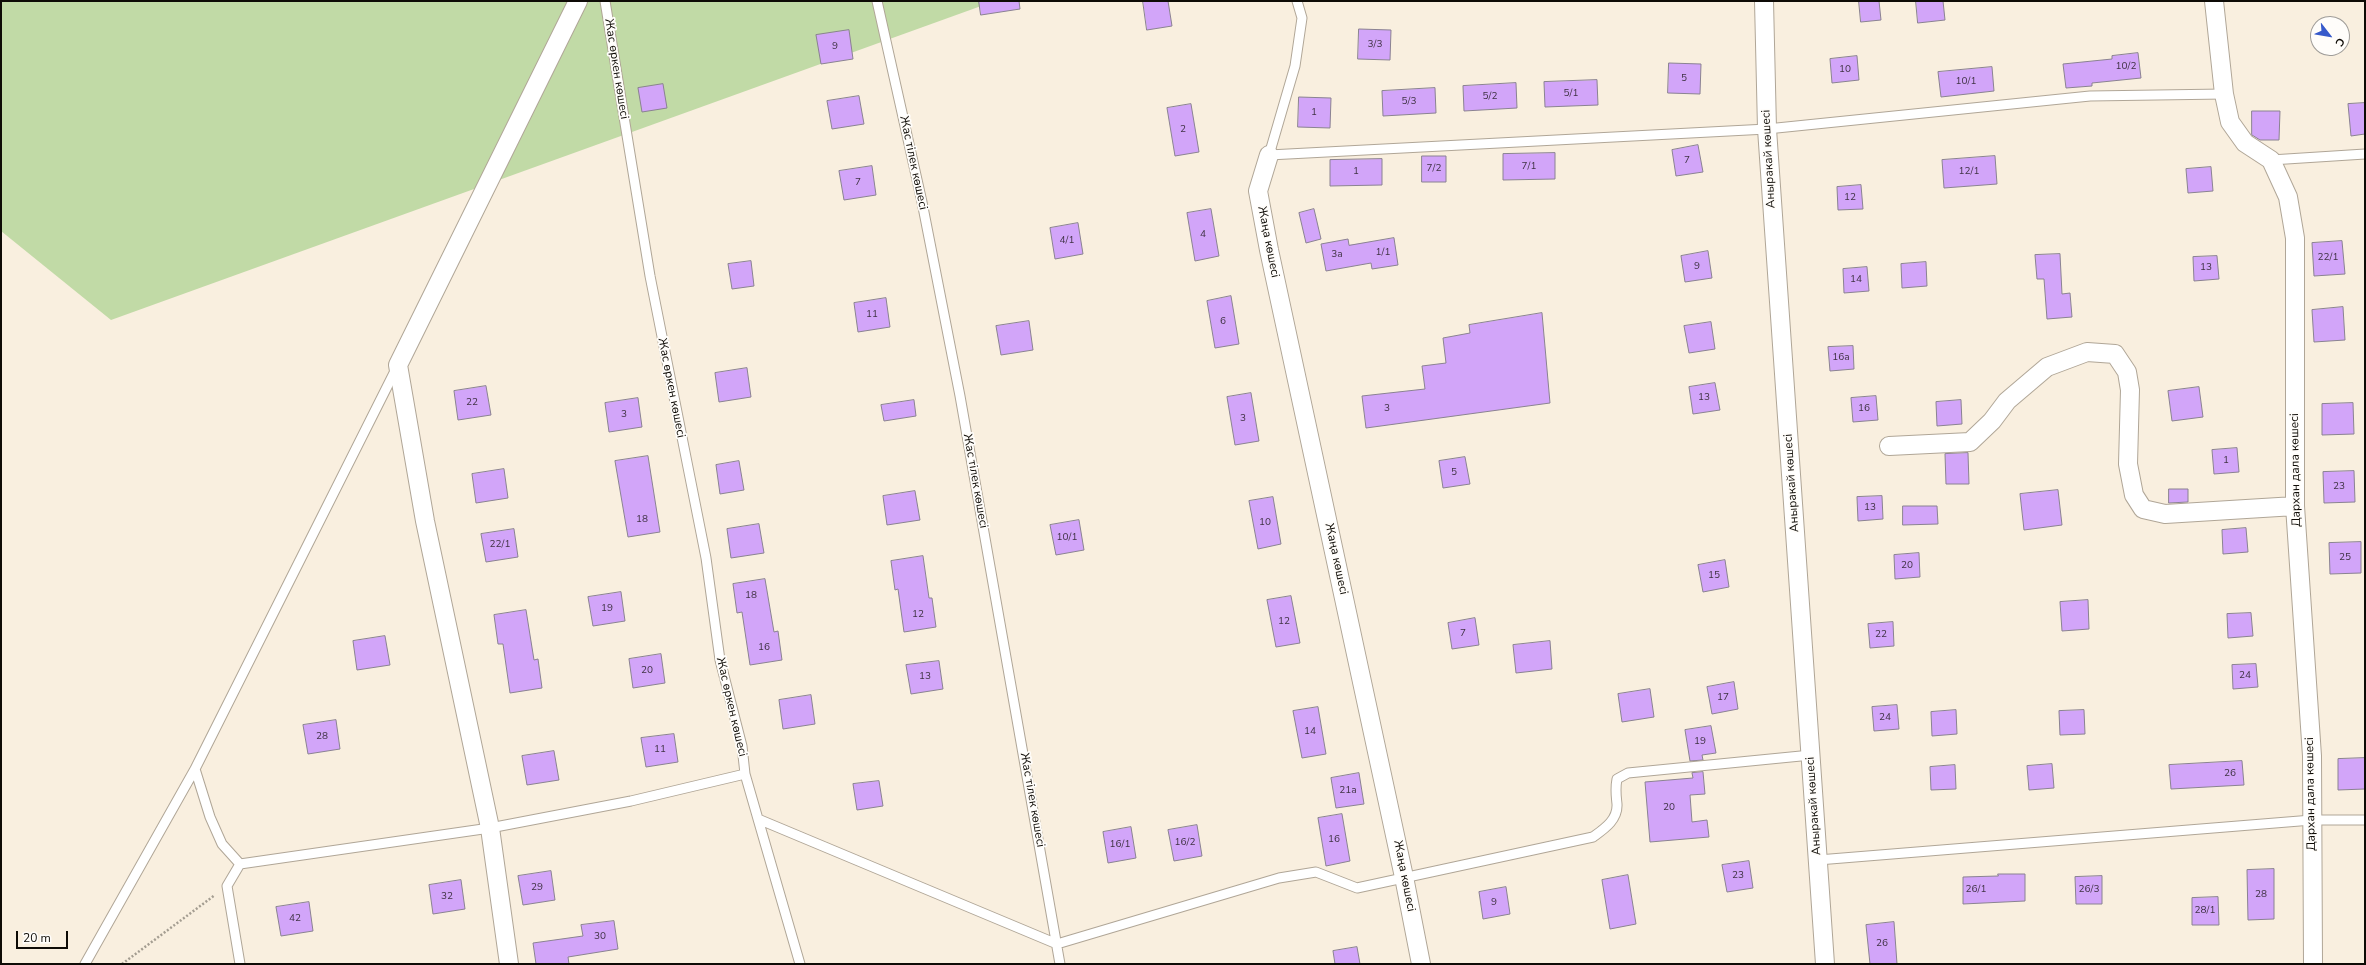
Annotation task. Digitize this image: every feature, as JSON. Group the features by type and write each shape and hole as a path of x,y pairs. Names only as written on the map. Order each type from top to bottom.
{"street":[{"path":"509,964 490,828 425,521 398,365 578,1"},
{"name":"Аныракай көшесі","path":"1764,1 1767,129 1825,964"},
{"name":"Дархан дала көшесі","path":"2214,1 2224,94 2230,122 2245,143 2270,160 2288,197 2295,238 2295,506 2312,756 2314,964"},
{"name":"Жаңа көшесі","path":"1270,155 1258,191 1269,250 1404,877 1420,964"},
{"path":"1889,446 1970,442 1992,421 2007,401 2047,367 2087,352 2115,354 2127,372 2130,390 2128,464 2134,495 2144,508 2165,514 2295,506"}],"lane":[{"name":"Жас өркен көшесі","path":"605,1 650,276 706,558 720,660 742,746 745,774 800,964"},
{"name":"Жас тілек көшесі","path":"877,1 922,202 960,396 1060,964"},
{"path":"1297,1 1302,18 1295,66 1270,155 1767,129 2090,96 2224,94"},
{"path":"2270,160 2365,154"},
{"path":"85,964 195,769 398,365"},
{"path":"758,819 1057,944 1279,878 1316,872 1357,888 1593,838 1610,824 1617,806 1614,792 1617,779 1628,772 1811,755"},
{"path":"195,769 210,817 222,844 240,864"},
{"path":"240,864 490,828 631,801 745,774"},
{"path":"1818,860 2312,820 2365,820"},
{"path":"240,864 227,886 240,964"}],"path":[{"path":"122,964 227,886"}],"green space":[{"path":"1,1 995,1 111,320 1,231"}],"building":[{"path":"979,1 1019,1 1020,9 981,15"},
{"path":"1143,1 1168,1 1172,26 1147,30"},
{"path":"1859,1 1879,1 1881,20 1861,22"},
{"path":"1916,1 1943,1 1945,20 1918,23"},
{"path":"1359,29 1391,30 1390,60 1358,59"},
{"path":"849,30 853,59 821,64 816,35"},
{"path":"2138,53 2141,78 2092,83 2092,86 2066,88 2063,64 2112,59 2112,56"},
{"path":"1857,56 1859,80 1832,83 1830,59"},
{"path":"1669,63 1701,64 1700,94 1668,93"},
{"path":"1992,67 1994,91 1941,97 1938,72"},
{"path":"1597,80 1598,105 1545,107 1544,82"},
{"path":"1516,83 1517,108 1464,111 1463,86"},
{"path":"663,84 667,108 642,112 638,88"},
{"path":"1435,88 1436,113 1383,116 1382,91"},
{"path":"859,96 864,124 832,129 827,101"},
{"path":"1299,97 1331,98 1330,128 1298,127"},
{"path":"2365,103 2365,134 2351,136 2348,104"},
{"path":"1191,104 1199,152 1175,156 1167,108"},
{"path":"2252,111 2280,111 2279,140 2260,140 2252,135"},
{"path":"1698,145 1703,172 1676,176 1672,150"},
{"path":"1555,153 1555,179 1503,180 1503,154"},
{"path":"1422,156 1446,156 1446,182 1422,182"},
{"path":"1995,156 1997,184 1944,188 1942,160"},
{"path":"1382,159 1382,185 1330,186 1330,160"},
{"path":"872,166 876,195 844,200 839,171"},
{"path":"2211,167 2213,191 2188,193 2186,169"},
{"path":"1861,185 1863,209 1838,210 1837,187"},
{"path":"1211,209 1219,256 1195,261 1187,213"},
{"path":"1314,209 1321,239 1306,243 1299,213"},
{"path":"1078,223 1083,254 1055,259 1050,228"},
{"path":"1394,238 1398,265 1372,269 1371,263 1326,271 1321,244 1348,239 1349,245"},
{"path":"2342,241 2345,274 2314,276 2312,243"},
{"path":"1708,251 1712,278 1685,282 1681,256"},
{"path":"2060,254 2062,294 2070,293 2072,317 2047,319 2044,279 2037,279 2035,255"},
{"path":"2217,256 2219,279 2194,281 2193,257"},
{"path":"751,261 754,286 732,289 728,264"},
{"path":"1926,262 1927,286 1902,288 1901,264"},
{"path":"1867,267 1869,291 1844,293 1843,269"},
{"path":"1231,296 1239,344 1215,348 1207,301"},
{"path":"886,298 890,327 858,332 854,303"},
{"path":"2343,307 2345,340 2314,342 2312,310"},
{"path":"1542,313 1550,403 1366,428 1362,396 1425,389 1422,366 1446,363 1443,338 1470,333 1469,325"},
{"path":"1029,321 1033,350 1001,355 996,326"},
{"path":"1711,322 1715,349 1689,353 1684,326"},
{"path":"1853,346 1854,369 1830,371 1828,347"},
{"path":"747,368 751,397 719,402 715,373"},
{"path":"1715,383 1720,410 1693,414 1689,387"},
{"path":"486,386 491,415 458,420 454,391"},
{"path":"2199,387 2203,417 2172,421 2168,391"},
{"path":"1251,393 1259,441 1235,445 1227,397"},
{"path":"1876,396 1878,420 1853,422 1851,398"},
{"path":"638,398 642,427 609,432 605,403"},
{"path":"914,400 916,416 884,421 881,405"},
{"path":"1961,400 1962,424 1937,426 1936,402"},
{"path":"2353,403 2354,434 2322,435 2322,404"},
{"path":"2237,448 2239,472 2214,474 2212,450"},
{"path":"1968,453 1969,484 1946,484 1945,454"},
{"path":"648,456 660,532 628,537 615,461"},
{"path":"1465,457 1470,484 1443,488 1439,461"},
{"path":"739,461 744,490 720,494 716,465"},
{"path":"504,469 508,498 476,503 472,474"},
{"path":"2354,471 2355,502 2324,503 2323,472"},
{"path":"2169,489 2188,489 2188,502 2169,503"},
{"path":"2058,490 2062,525 2024,530 2020,494"},
{"path":"915,491 920,520 887,525 883,496"},
{"path":"1882,496 1883,519 1858,521 1857,497"},
{"path":"1273,497 1281,544 1258,549 1249,501"},
{"path":"1903,506 1937,506 1938,524 1903,525"},
{"path":"1079,520 1084,550 1056,555 1050,525"},
{"path":"759,524 764,553 731,558 727,529"},
{"path":"2246,528 2248,552 2223,554 2222,530"},
{"path":"514,529 518,557 486,562 481,534"},
{"path":"2361,542 2361,573 2330,574 2329,543"},
{"path":"1919,553 1920,577 1895,579 1894,555"},
{"path":"923,556 929,598 932,598 936,627 904,632 898,589 895,590 891,561"},
{"path":"1725,560 1729,587 1703,592 1698,565"},
{"path":"765,579 774,632 778,631 782,660 750,665 742,612 737,613 733,584"},
{"path":"621,592 625,621 593,626 588,597"},
{"path":"1291,596 1300,643 1276,647 1267,600"},
{"path":"2088,600 2089,629 2062,631 2060,602"},
{"path":"526,610 534,660 538,659 542,688 510,693 503,644 498,644 494,615"},
{"path":"2251,613 2253,636 2228,638 2227,614"},
{"path":"1475,618 1479,645 1452,649 1448,623"},
{"path":"1893,622 1894,646 1870,648 1868,624"},
{"path":"385,636 390,665 357,670 353,641"},
{"path":"1550,641 1552,669 1516,673 1513,645"},
{"path":"661,654 665,683 633,688 629,659"},
{"path":"939,661 943,689 911,694 906,665"},
{"path":"2256,664 2258,687 2233,689 2232,665"},
{"path":"1734,682 1738,709 1712,714 1707,687"},
{"path":"1650,689 1654,717 1622,722 1618,694"},
{"path":"811,695 815,724 783,729 779,700"},
{"path":"1897,705 1899,729 1874,731 1872,707"},
{"path":"1318,707 1326,754 1302,758 1293,711"},
{"path":"1956,710 1957,734 1932,736 1931,712"},
{"path":"2084,710 2085,734 2060,735 2059,711"},
{"path":"336,720 340,749 308,754 303,725"},
{"path":"1711,726 1716,753 1702,755 1703,760 1690,761 1685,730"},
{"path":"674,734 678,762 646,767 641,738"},
{"path":"554,751 559,780 527,785 522,756"},
{"path":"2365,758 2365,789 2338,790 2338,759"},
{"path":"2242,761 2244,785 2171,789 2169,765"},
{"path":"2052,764 2054,788 2029,790 2027,766"},
{"path":"1955,765 1956,789 1931,790 1930,767"},
{"path":"1703,772 1705,794 1690,795 1692,822 1707,820 1709,837 1650,842 1645,782 1693,778 1692,773"},
{"path":"1359,773 1364,804 1336,808 1331,778"},
{"path":"879,781 883,806 857,810 853,784"},
{"path":"1342,814 1350,861 1326,866 1318,818"},
{"path":"1197,825 1202,856 1174,861 1168,830"},
{"path":"1131,827 1136,858 1108,863 1103,832"},
{"path":"1749,861 1753,888 1727,892 1722,865"},
{"path":"2274,869 2274,919 2248,920 2247,870"},
{"path":"551,871 555,900 523,905 518,876"},
{"path":"1998,874 2025,874 2025,901 1963,904 1963,877 1998,876"},
{"path":"1628,875 1636,924 1610,929 1602,880"},
{"path":"2102,876 2102,904 2076,904 2075,877"},
{"path":"461,880 465,909 433,914 429,885"},
{"path":"1506,887 1510,914 1483,919 1479,892"},
{"path":"2218,897 2219,925 2192,925 2192,898"},
{"path":"309,902 313,931 281,936 276,907"},
{"path":"614,921 618,949 568,957 569,964 536,964 533,943 583,936 581,925"},
{"path":"1894,922 1897,964 1870,964 1866,925"},
{"path":"1357,947 1360,964 1335,964 1333,951"}]}
